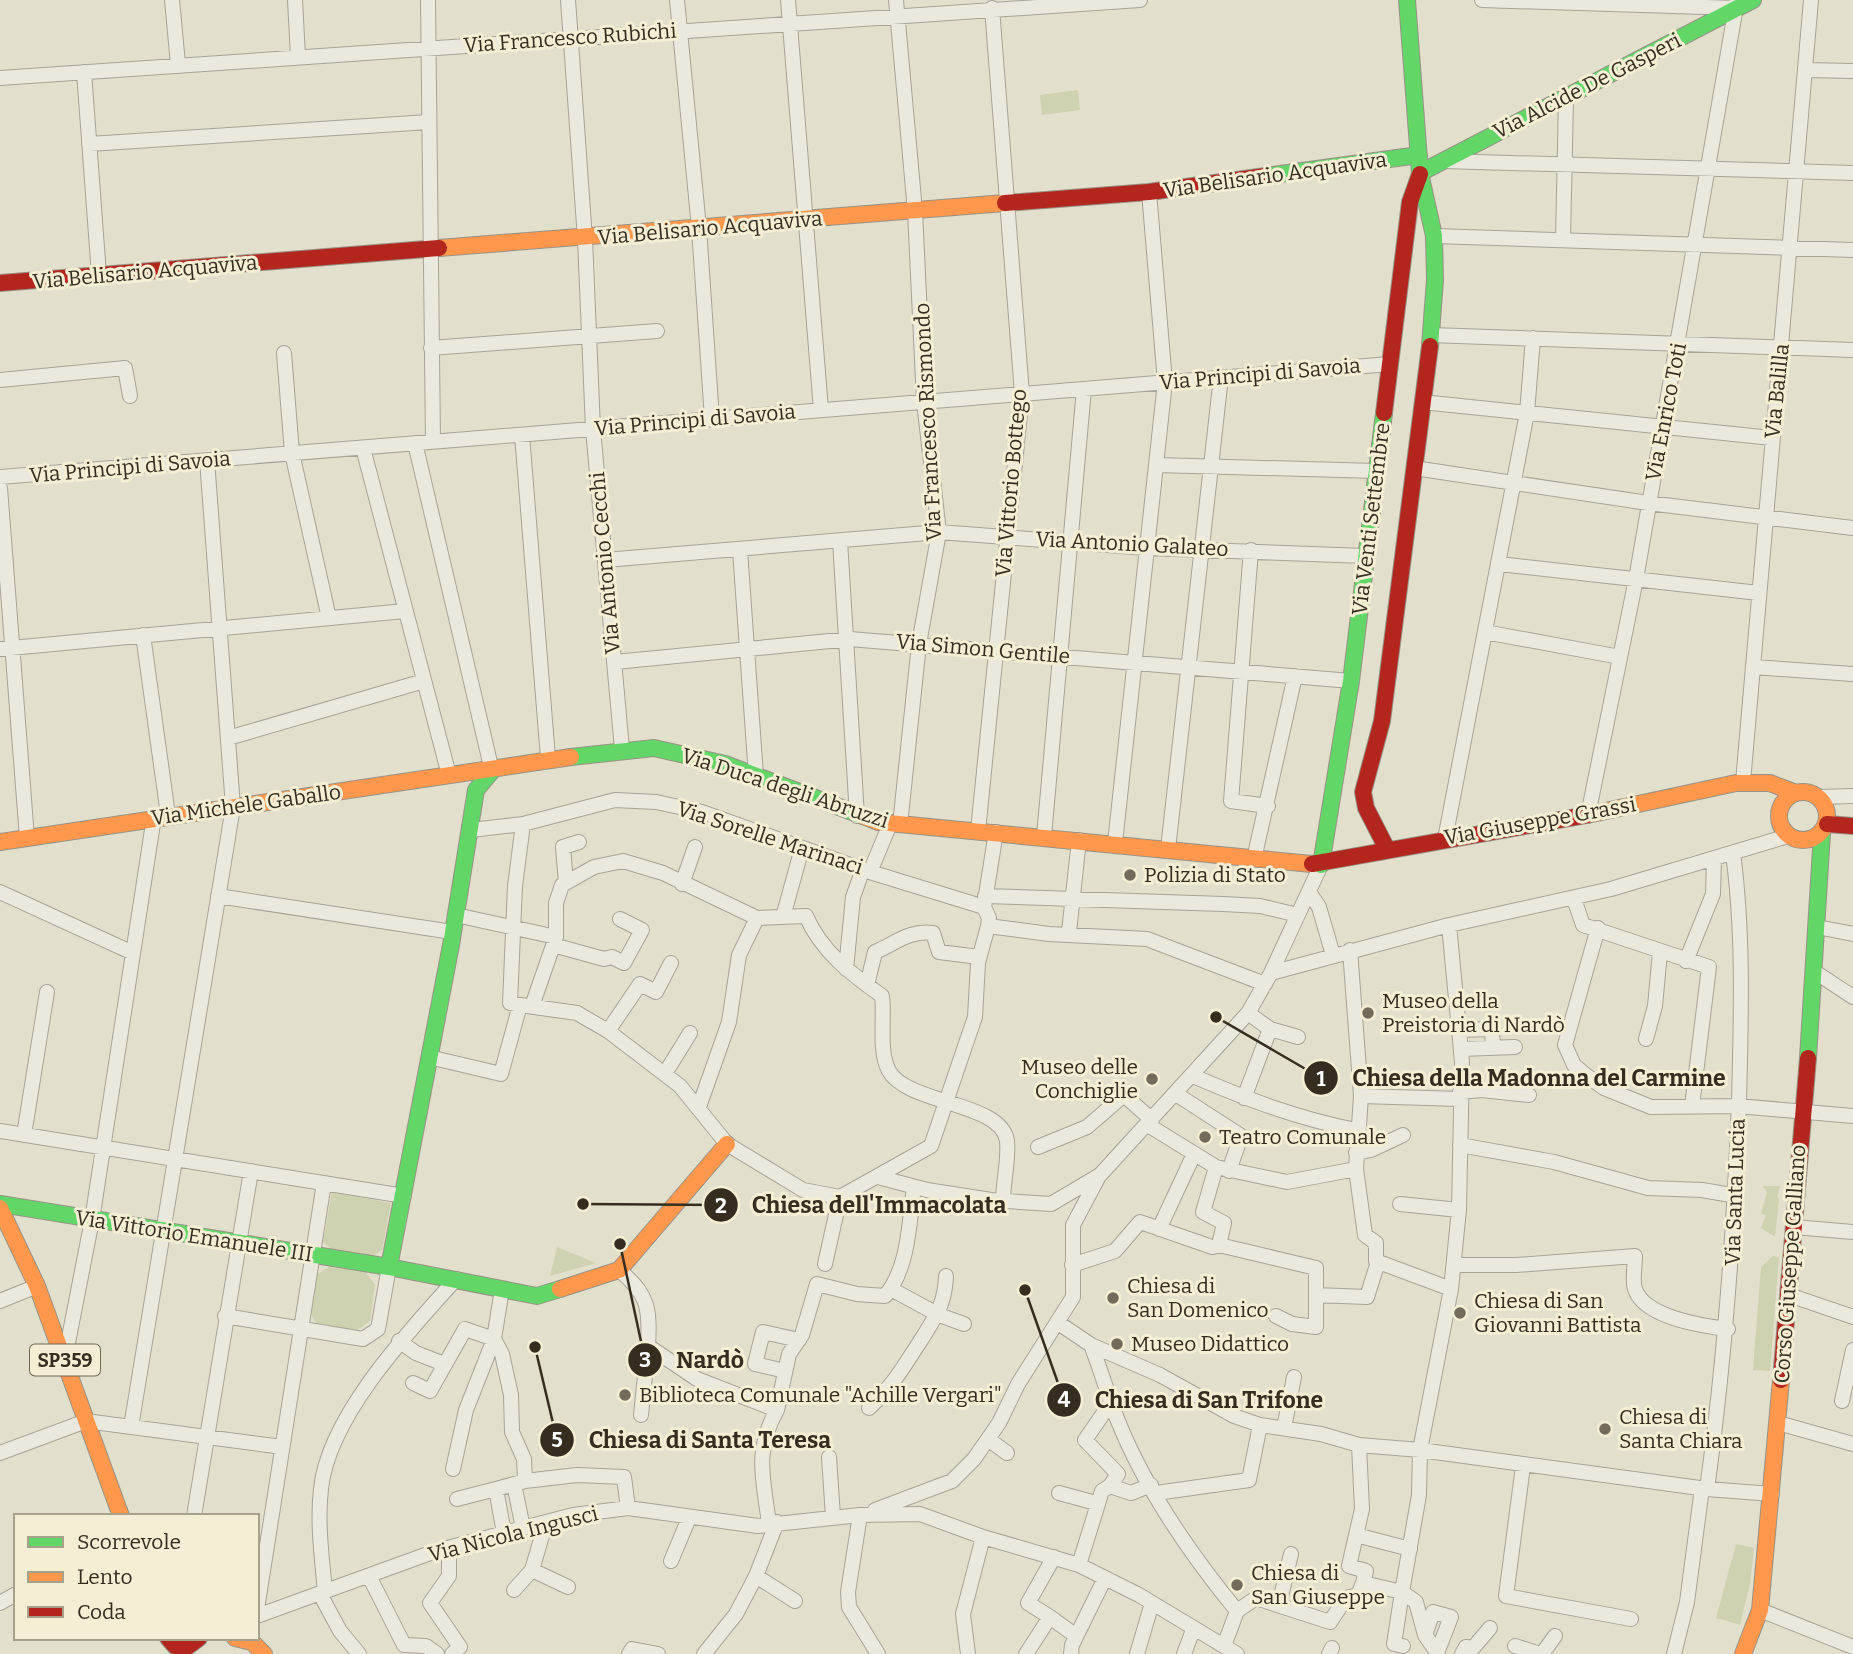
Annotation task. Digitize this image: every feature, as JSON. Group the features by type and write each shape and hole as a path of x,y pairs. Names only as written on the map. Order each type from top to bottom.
{"street":[{"path":"172,0 178,64"},
{"path":"295,0 298,57"},
{"path":"428,0 433,442"},
{"name":"Via Antonio Cecchi","path":"568,0 585,239 593,429 622,749"},
{"path":"677,0 699,229 712,419"},
{"path":"788,0 821,410"},
{"name":"Via Francesco Rismondo","path":"846,969 853,897 895,825 919,644 939,532 924,402 915,211 896,0"},
{"name":"Via Francesco Rubichi","path":"0,78 897,16 969,5 992,8 1140,0"},
{"name":"Via Venti Settembre","path":"1387,849 1366,808 1363,792 1382,721 1431,335 1435,280 1434,236 1420,173 1407,0"},
{"path":"1482,0 1738,4"},
{"name":"Via Alcide De Gasperi","path":"1420,173 1566,98 1738,4 1753,0"},
{"name":"Via Balilla","path":"1743,782 1811,0"},
{"name":"Via Enrico Toti","path":"1588,815 1636,579 1738,4"},
{"name":"Via Vittorio Bottego","path":"978,831 1021,394 1009,204 992,8"},
{"path":"1806,70 1853,71"},
{"path":"84,72 99,275"},
{"path":"1563,240 1566,98"},
{"path":"89,144 429,122"},
{"name":"Via Belisario Acquaviva","path":"0,283 585,239 1149,192 1419,155"},
{"path":"1443,161 1853,173"},
{"name":"Via Venti Settembre","path":"1321,865 1351,681 1410,202 1420,173"},
{"path":"1115,843 1165,382 1149,192"},
{"path":"1434,236 1853,250"},
{"path":"431,348 657,331"},
{"path":"1431,335 1853,350"},
{"path":"1445,839 1527,413 1533,338"},
{"path":"284,353 292,453 329,618"},
{"name":"Via Principi di Savoia","path":"0,477 1390,364"},
{"path":"0,380 125,368 130,396"},
{"path":"1168,849 1221,377"},
{"path":"1044,836 1084,389"},
{"path":"1422,402 1772,438"},
{"path":"522,435 548,758"},
{"path":"225,1316 363,1339 378,1329 456,915 476,790 492,771 415,443"},
{"path":"363,447 449,775"},
{"path":"131,1427 233,807 207,460"},
{"path":"1156,465 1377,471"},
{"path":"1414,468 1648,503 1853,528"},
{"path":"0,488 6,648 27,838"},
{"name":"Via Antonio Galateo","path":"605,560 939,532 1147,548 1366,556"},
{"path":"840,541 857,816"},
{"path":"740,550 756,776"},
{"path":"1251,550 1231,801 1268,806"},
{"path":"1499,564 1759,593"},
{"path":"6,648 405,611"},
{"path":"1485,632 1620,657"},
{"path":"65,1359 92,1220 133,953 161,816 143,635"},
{"name":"Via Simon Gentile","path":"615,662 846,639 1351,681"},
{"path":"1753,667 1853,674"},
{"path":"1254,859 1295,676"},
{"path":"228,738 424,681"},
{"name":"Via Duca degli Abruzzi","path":"492,771 548,758 654,748 688,754 756,776 857,816 895,825 1044,836 1321,865"},
{"name":"Via Michele Gaballo","path":"0,842 161,816 492,771"},
{"name":"Via Giuseppe Grassi","path":"1321,865 1387,849 1588,815 1743,782 1780,785 1796,793"},
{"path":"1760,783 1789,838 1820,871"},
{"path":"1779,819 1783,803 1796,793 1818,797 1853,796"},
{"path":"988,926 1049,934 1069,932 1147,939 1268,979 1350,950 1574,898 1789,838 1811,840 1824,828 1827,809 1818,797"},
{"name":"Via Sorelle Marinaci","path":"471,830 523,824 615,800 656,802 702,812 867,870 985,901 1073,900 1236,905 1298,915"},
{"path":"523,824 515,886 516,928 510,1003 576,1013 608,1031 667,1070 699,1107 712,1129 727,1144 803,1190 840,1197 931,1146 975,1017 979,957 989,918 985,901 996,832"},
{"path":"1824,828 1853,826"},
{"name":"Corso Giuseppe Galliano","path":"1743,1654 1760,1610 1772,1493 1815,972 1824,828"},
{"path":"1069,932 1079,840"},
{"path":"566,883 563,847 579,842"},
{"path":"682,884 695,847"},
{"path":"783,917 802,848"},
{"name":"Via Santa Lucia","path":"1674,1654 1686,1602 1728,1329 1737,1196 1741,911 1733,853"},
{"path":"1686,961 1713,894 1714,858"},
{"path":"429,1057 501,1074 526,1006 555,941 556,904 562,885 594,867 623,861 663,873 757,918 806,916 816,939 846,969 882,996 889,1071 909,1090 946,1100 990,1121 1000,1129 1007,1140 1003,1199"},
{"path":"860,1515 952,1481 988,1439 1073,1297 1073,1225 1105,1170 1248,1013 1268,979 1321,865"},
{"path":"0,892 133,953"},
{"path":"1309,892 1319,907 1333,955"},
{"path":"218,896 452,932"},
{"path":"1574,898 1583,925 1709,967 1692,1106"},
{"path":"456,915 516,928 604,959 612,957 624,963 642,930 621,919"},
{"path":"699,1107 720,1055 729,1022 738,956 757,918"},
{"path":"1402,1646 1394,1644 1419,1495 1420,1450 1451,1289 1459,1210 1461,1049 1449,925"},
{"path":"1817,927 1853,934"},
{"path":"1598,928 1565,1045 1574,1065 1604,1088 1651,1107 1738,1107 1853,1116"},
{"path":"867,985 875,952 894,940 921,932 933,933 939,952 979,957"},
{"path":"1317,1295 1367,1297 1378,1262 1376,1243 1365,1235 1356,1169 1356,1130 1361,1096 1350,950"},
{"path":"1646,1039 1655,1006 1660,952"},
{"path":"608,1031 640,984 656,992 671,964"},
{"path":"1815,972 1853,997"},
{"path":"24,1135 47,992"},
{"path":"1248,1013 1270,1029 1298,1037"},
{"path":"1244,1098 1270,1029"},
{"path":"1460,1030 1492,1029 1493,1048"},
{"path":"667,1070 690,1033"},
{"path":"1461,1049 1515,1047"},
{"path":"1193,1076 1302,1119 1356,1130"},
{"path":"1361,1096 1460,1095 1480,1090 1529,1095"},
{"path":"1176,1094 1241,1136 1222,1169 1203,1212 1224,1223 1219,1245"},
{"path":"1038,1147 1087,1127 1125,1095 1150,1123 1168,1137 1222,1169 1287,1182 1356,1169"},
{"path":"0,1131 404,1196"},
{"path":"1356,1153 1371,1150 1404,1135"},
{"path":"641,1415 650,1313 638,1285 619,1270 727,1144"},
{"path":"1460,1144 1554,1161 1648,1188 1702,1190 1737,1196"},
{"path":"1159,1229 1195,1154"},
{"path":"877,1177 979,1199 1051,1204 1105,1170"},
{"path":"194,1514 205,1436 251,1171"},
{"path":"259,1596 324,1183"},
{"path":"704,1654 736,1614 756,1576 773,1522 760,1452 767,1427 777,1410 789,1354 800,1338 817,1284 885,1296 891,1289 904,1254 914,1187"},
{"path":"825,1264 840,1197"},
{"path":"1400,1203 1459,1210"},
{"name":"Via Vittorio Emanuele III","path":"0,1206 388,1267 537,1296 619,1270"},
{"name":"SP359","path":"0,1206 37,1286 120,1514"},
{"path":"1072,1259 1116,1250 1140,1222 1212,1247 1219,1245 1316,1268 1316,1327 1292,1324 1276,1317"},
{"path":"1794,1227 1853,1232"},
{"path":"1454,1265 1517,1265 1635,1256 1634,1288 1644,1305 1694,1325 1728,1329"},
{"path":"1378,1262 1451,1289"},
{"path":"869,1408 904,1371 939,1315 945,1299 946,1276"},
{"path":"359,1654 340,1631 323,1592 319,1528 321,1488 328,1455 355,1407 399,1341 456,1279"},
{"path":"0,1301 37,1286"},
{"path":"453,1469 466,1410 494,1339 502,1289"},
{"path":"891,1289 939,1315 964,1324"},
{"path":"1788,1295 1853,1317"},
{"path":"1057,1322 1091,1345 1160,1375 1234,1416 1260,1424 1359,1445 1420,1450 1523,1466 1704,1488 1772,1493"},
{"path":"413,1383 430,1391 465,1329 494,1339 502,1354 513,1412 512,1432 524,1459 519,1483 523,1528"},
{"path":"785,1371 755,1364 763,1332 800,1338"},
{"path":"399,1341 416,1353 444,1364"},
{"path":"1091,1345 1117,1420 1154,1489 1217,1586 1237,1611"},
{"path":"648,1346 697,1379 777,1410"},
{"path":"1842,1401 1853,1350"},
{"path":"1284,1428 1294,1377"},
{"path":"1079,1565 1096,1503 1102,1491 1110,1486 1118,1474 1085,1440 1112,1401"},
{"path":"0,1453 86,1421 282,1447"},
{"path":"1778,1423 1853,1444"},
{"path":"1110,1486 1132,1493 1249,1480 1260,1424"},
{"path":"988,1439 1007,1453"},
{"path":"860,1515 920,1514 983,1537 1079,1565 1152,1603 1231,1650 1237,1611 1256,1598 1330,1622 1346,1598 1358,1595 1366,1571 1349,1566 1362,1509 1359,1445"},
{"path":"829,1457 833,1517"},
{"path":"1523,1466 1506,1596 1631,1619"},
{"path":"457,1499 519,1483 577,1475 624,1477 628,1508"},
{"path":"496,1489 504,1533"},
{"path":"1059,1493 1096,1503"},
{"name":"Via Nicola Ingusci","path":"259,1615 449,1548 573,1514 628,1508 758,1526 773,1522 860,1515"},
{"path":"860,1515 848,1592 849,1606 878,1654"},
{"path":"671,1561 689,1518"},
{"path":"514,1590 532,1570 546,1522"},
{"path":"1356,1535 1410,1549"},
{"path":"968,1654 962,1614 983,1537"},
{"path":"449,1548 449,1576 430,1603 460,1647 452,1654"},
{"path":"1279,1605 1291,1554"},
{"path":"1054,1557 1028,1604 1076,1636"},
{"path":"532,1570 568,1587"},
{"path":"369,1576 404,1645 426,1646 437,1654"},
{"path":"756,1576 795,1601"},
{"path":"1071,1654 1076,1636 1105,1578"},
{"path":"1363,1583 1402,1592 1416,1602 1425,1635 1437,1654"},
{"path":"1137,1654 1152,1603"},
{"path":"1760,1610 1853,1647"},
{"path":"1425,1635 1433,1612 1451,1617 1437,1654"},
{"path":"1026,1654 1050,1617"},
{"path":"1462,1654 1466,1647 1473,1648 1490,1628"},
{"path":"1184,1654 1194,1630"},
{"path":"1515,1645 1541,1654 1555,1636"},
{"path":"174,1647 192,1645 198,1640"},
{"path":"247,1643 264,1654"},
{"path":"629,1654 632,1649 658,1654"}],"green space":[{"path":"1078,90 1080,110 1042,115 1040,95"},
{"path":"1763,1186 1780,1186 1775,1237 1761,1228 1766,1215 1761,1214 1767,1192"},
{"path":"332,1192 391,1203 382,1250 371,1257 334,1252 323,1242"},
{"path":"557,1247 596,1263 550,1276"},
{"path":"1773,1256 1779,1257 1770,1371 1753,1370 1761,1267"},
{"path":"332,1265 365,1271 375,1285 370,1321 356,1331 316,1323 309,1310 316,1275"},
{"path":"1736,1544 1754,1548 1750,1584 1740,1625 1716,1618"}],"traffic: fast":[{"path":"1407,0 1420,173 1434,236 1435,280 1430,346"},
{"path":"1420,173 1753,0"},
{"path":"1266,176 1419,155"},
{"path":"1321,865 1351,681 1384,413"},
{"path":"571,757 654,748 725,764 863,816"},
{"path":"389,1267 451,945 476,790 492,771"},
{"path":"1808,1058 1822,833"},
{"path":"0,1204 389,1267 537,1296 560,1289"}],"traffic: slow":[{"path":"439,248 1005,203"},
{"path":"0,842 571,757"},
{"path":"1587,815 1736,783 1770,783 1796,793"},
{"path":"1803,792 1812,793 1820,799 1826,807 1827,816 1826,825 1820,833 1812,839 1803,840 1794,839 1786,833 1780,825 1779,816 1780,807 1786,799 1794,793 1803,792"},
{"path":"863,816 878,822 1312,864"},
{"path":"560,1289 619,1270 727,1144"},
{"path":"0,1208 37,1286 120,1514"},
{"path":"1743,1654 1760,1610 1781,1380"},
{"path":"244,1640 252,1642 264,1654"}],"traffic: jam":[{"path":"1384,413 1410,202 1420,174"},
{"path":"1005,203 1149,192 1266,176"},
{"path":"0,283 439,248"},
{"path":"1387,849 1366,808 1363,792 1382,721 1430,346"},
{"path":"1312,864 1587,815"},
{"path":"1827,824 1853,826"},
{"path":"1781,1380 1808,1058"},
{"path":"170,1640 175,1646 187,1647 196,1640"}],"place":[{"name":"Polizia di Stato","path":"1130,875"},
{"name":"Museo della Preistoria di Nardò","path":"1368,1013"},
{"name":"Chiesa della Madonna del Carmine","path":"1216,1017"},
{"name":"Museo delle Conchiglie","path":"1152,1079"},
{"name":"Teatro Comunale","path":"1205,1137"},
{"name":"Chiesa dell'Immacolata","path":"583,1204"},
{"name":"Nardò","path":"620,1244"},
{"name":"Chiesa di San Trifone","path":"1025,1290"},
{"name":"Chiesa di San Domenico","path":"1113,1298"},
{"name":"Chiesa di San Giovanni Battista","path":"1460,1313"},
{"name":"Museo Didattico","path":"1117,1344"},
{"name":"Chiesa di Santa Teresa","path":"535,1347"},
{"name":"Biblioteca Comunale \"Achille Vergari\"","path":"625,1395"},
{"name":"Chiesa di Santa Chiara","path":"1605,1429"},
{"name":"Chiesa di San Giuseppe","path":"1237,1585"}]}
